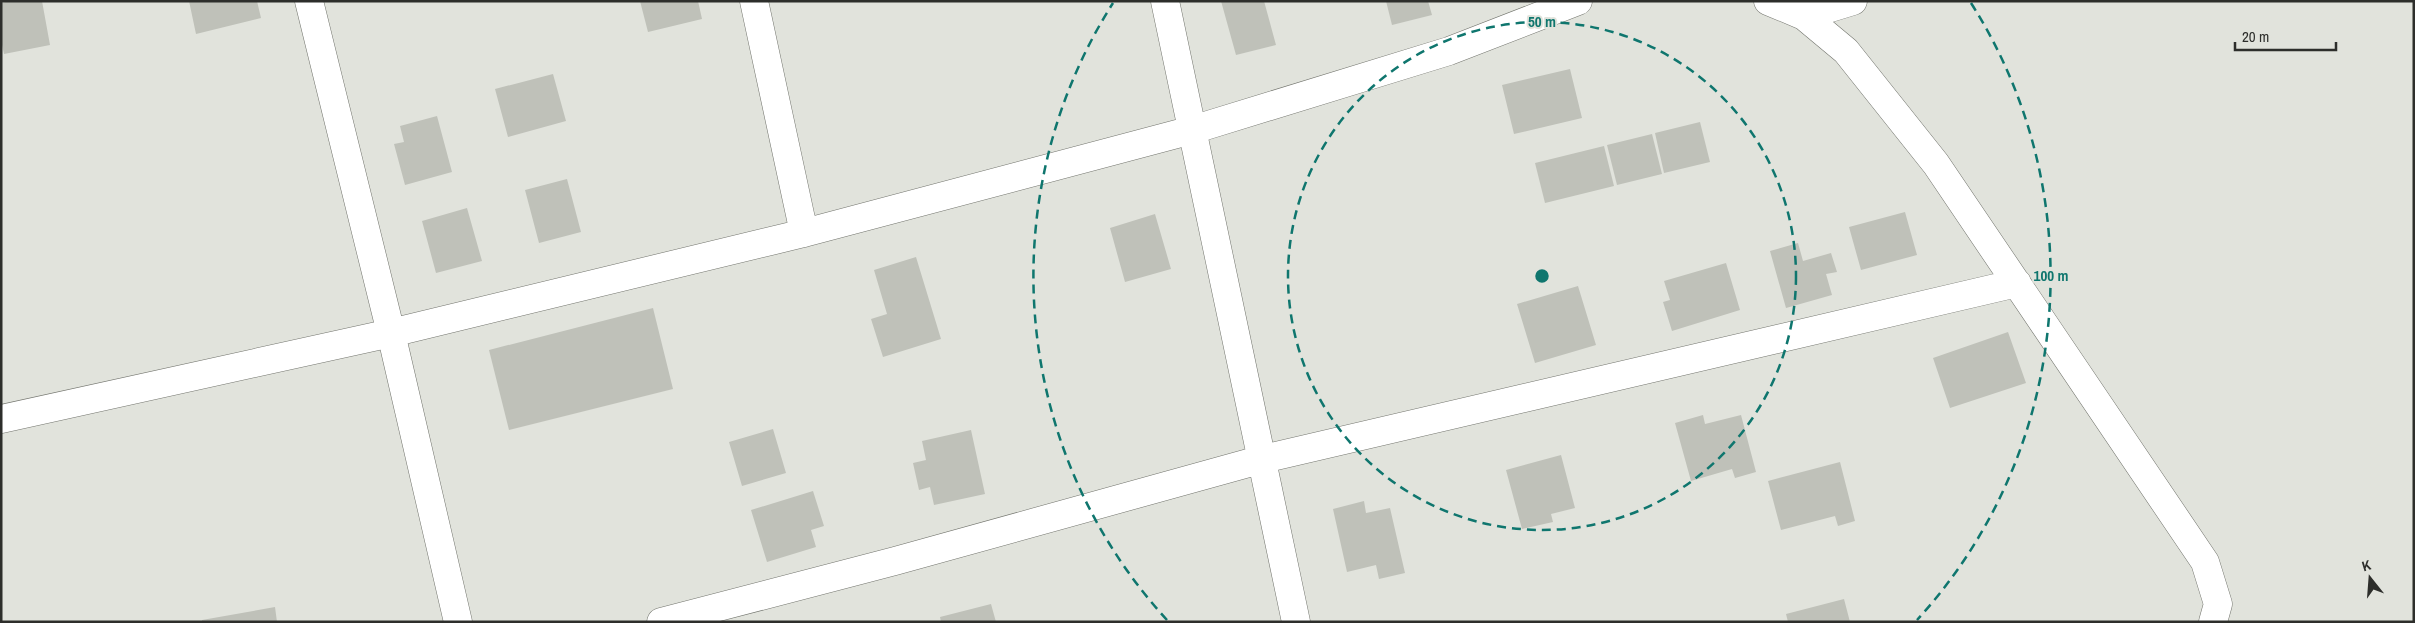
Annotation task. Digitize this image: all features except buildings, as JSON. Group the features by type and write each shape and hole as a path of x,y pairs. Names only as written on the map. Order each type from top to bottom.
{"street":[{"path":"309,1 391,333 458,622"},
{"path":"754,1 804,233"},
{"path":"1166,1 1296,622"},
{"path":"2,415 391,333 804,233 1192,130 1449,51 1578,1"},
{"path":"1768,1 1803,9 1853,1"},
{"path":"1803,9 1846,51 1936,164 2205,562 2218,604 2213,622"},
{"path":"661,622 895,562 1263,459 2017,283"}]}
